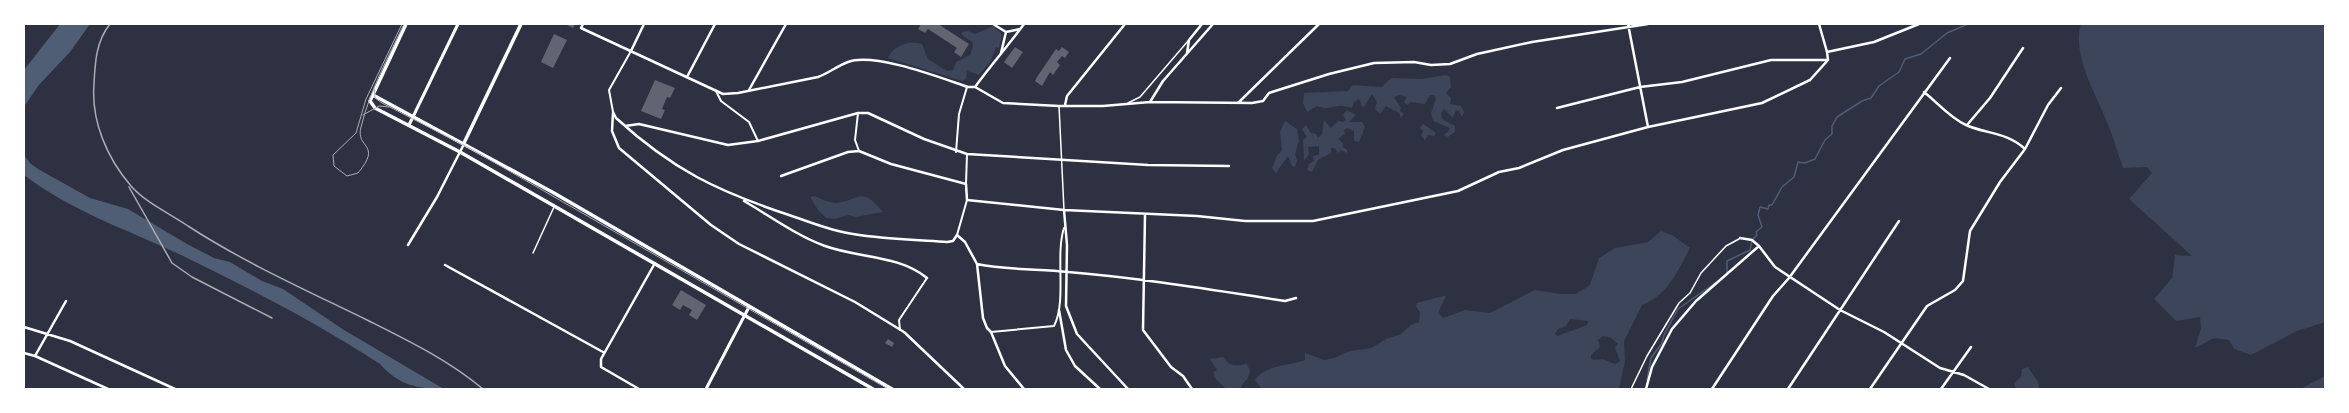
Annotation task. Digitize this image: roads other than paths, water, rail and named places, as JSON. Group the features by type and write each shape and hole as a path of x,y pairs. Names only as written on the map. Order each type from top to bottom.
{"main road":[{"path":"406,24 370,101 371,105 460,152 746,314 873,389"},
{"path":"464,143 521,24"},
{"path":"373,95 414,115 464,143 892,389"}],"street":[{"path":"409,125 458,24"},
{"path":"583,24 581,28 723,94 749,91 818,77 830,73 848,62 860,60 885,62 968,87 974,86 1003,103 1059,106 1150,102 1237,103 1263,101 1268,93 1329,74 1374,64 1414,62 1432,65 1450,64 1477,54 1532,42 1648,24"},
{"path":"644,24 609,90 613,112 612,131 619,148 711,225 738,244 855,302 901,331 964,389"},
{"path":"686,77 714,24"},
{"path":"749,91 786,24"},
{"path":"993,24 1006,32 1020,30"},
{"path":"974,86 1000,54 1007,48 1024,24"},
{"path":"1065,106 1067,96 1125,24"},
{"path":"1187,53 1189,40 1202,24"},
{"path":"1150,102 1164,81 1213,24"},
{"path":"1237,103 1319,24"},
{"path":"1628,24 1648,127"},
{"path":"968,200 1064,210 1196,216 1245,221 1313,221 1458,191 1499,172 1519,168 1563,150 1648,127 1762,103 1810,80 1828,60 1819,24"},
{"path":"1827,52 1874,42 1919,24"},
{"path":"1000,54 1006,32"},
{"path":"1967,125 1990,98 2023,48"},
{"path":"1712,389 1773,296 1789,278 1950,58"},
{"path":"1557,108 1640,87 1682,82 1771,60 1828,60"},
{"path":"956,152 958,114 968,87"},
{"path":"1870,389 1926,306 1955,290 1962,281 1970,231 2000,182 2024,149 2048,105 2061,88"},
{"path":"716,91 721,101 749,122 758,141"},
{"path":"1924,92 1955,119 1967,125 2016,140 2024,149"},
{"path":"613,112 625,126 651,149 689,174 738,198 822,245 914,268 927,278 899,320 901,331"},
{"path":"625,126 639,124 728,145 758,141 858,113 874,116 956,152 967,154 1061,160 1229,166"},
{"path":"858,113 855,140 859,151"},
{"path":"408,245 464,143"},
{"path":"781,176 848,152 859,151 891,164 966,184"},
{"path":"738,198 835,230 854,234 947,242 953,241 957,235 968,200 966,184 967,154"},
{"path":"1064,210 1059,310 1066,350 1075,366 1100,389"},
{"path":"1145,214 1142,281 1143,330 1150,342 1162,353 1171,367 1183,376 1192,389"},
{"path":"1788,389 1899,221"},
{"path":"1064,228 1067,245 1066,306 1077,334 1128,389"},
{"path":"957,235 965,242 977,264 983,318 987,328 991,332 1005,366 1024,389"},
{"path":"1740,238 1752,240 1760,246 1775,267 1789,278 1840,310 1884,332 1940,368 1954,371 1989,389"},
{"path":"1646,389 1652,367 1672,329 1696,301 1760,246"},
{"path":"639,389 601,367 600,359 655,263"},
{"path":"977,264 1186,285 1285,301 1296,298"},
{"path":"445,265 603,352"},
{"path":"35,356 66,301"},
{"path":"706,389 749,307"},
{"path":"991,332 1054,326 1059,310"},
{"path":"24,327 47,336 70,341 175,389"},
{"path":"1941,389 1971,347"},
{"path":"24,353 35,356 108,389"},
{"path":"163,389 165,384"}],"lane":[{"path":"1126,104 1140,97 1189,40"},
{"path":"1059,106 1064,210"},
{"path":"533,253 555,206"},
{"path":"1631,389 1647,356 1679,302 1690,293 1701,274 1726,246 1740,238"}],"waterway":[{"path":"1727,273 1727,261 1750,250 1752,240 1757,235 1756,232 1762,227 1758,215 1760,207 1768,209 1769,205 1772,205 1782,187 1794,177 1798,162 1805,163 1815,159 1825,140 1832,134 1832,126 1837,117 1862,101 1871,98 1879,86 1899,72 1905,59 1921,54 1947,33 1968,24"},
{"path":"1647,380 1651,358 1662,343 1664,335 1678,309 1715,283"}],"tram line":[{"path":"402,24 366,99 356,133 333,155 334,166 347,176 358,173 368,156 367,147 360,134 361,127 374,87 404,24"},
{"path":"374,88 375,98 382,103 471,149 888,389"},
{"path":"363,115 379,106 389,107"}],"railway":[{"path":"110,24 105,31 97,52 94,84 95,112 102,138 108,151 122,175 137,192 158,208 232,252 413,344 442,360 483,389"},
{"path":"129,187 172,263 192,277 272,318"}]}
